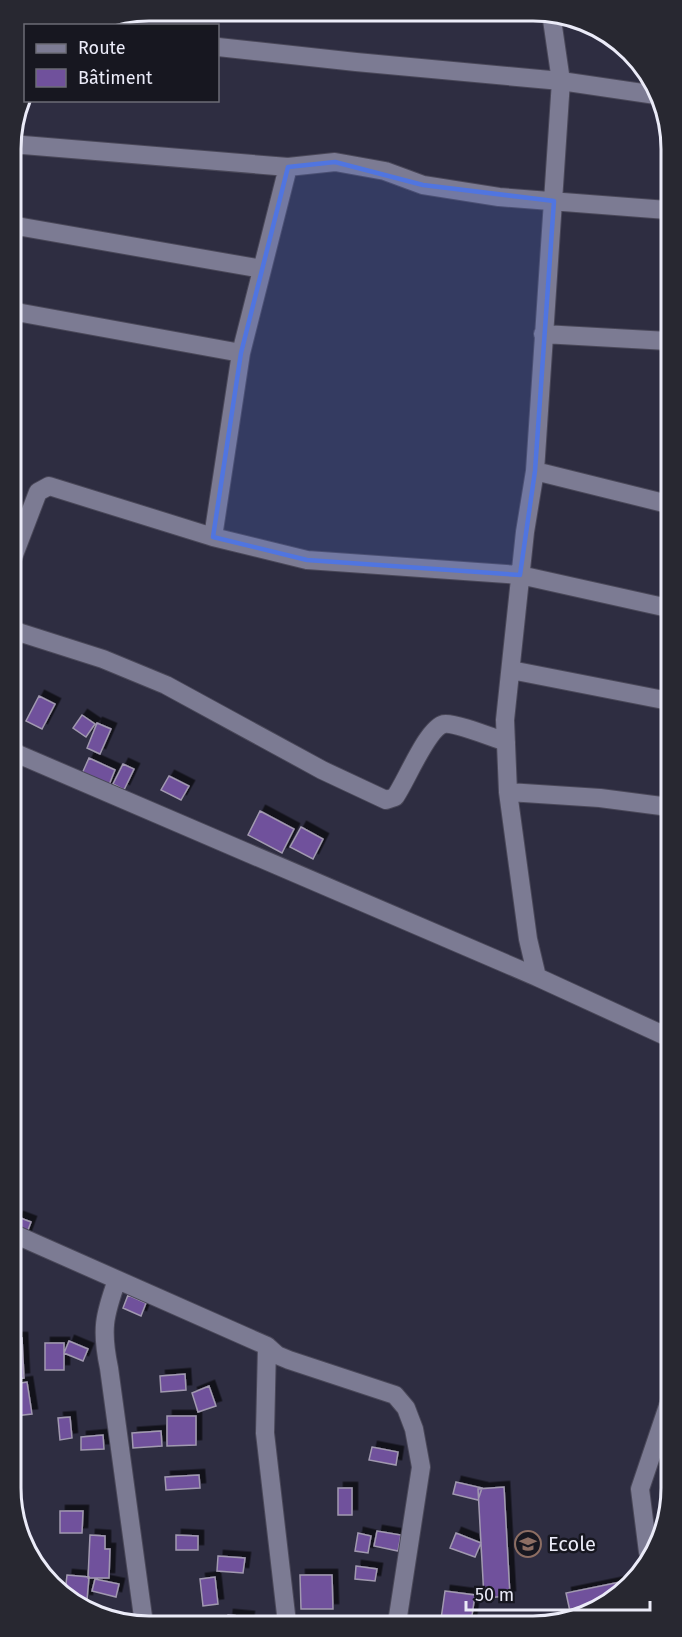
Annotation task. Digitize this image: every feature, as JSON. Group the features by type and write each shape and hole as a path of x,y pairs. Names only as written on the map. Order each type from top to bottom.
{"street":[{"path":"537,977 528,939 508,792 506,720 520,575 535,471 554,201 561,81 552,22"},
{"path":"219,47 561,81 649,94"},
{"path":"21,145 288,167 335,162 385,171 423,185 499,196 661,210"},
{"path":"213,537 241,353 288,167"},
{"path":"21,227 262,270"},
{"path":"21,313 241,353"},
{"path":"543,334 661,341"},
{"path":"535,471 661,502"},
{"path":"21,536 38,492 49,486 213,537 307,560 520,575 661,606"},
{"path":"21,633 103,658 166,685 322,770 386,800 394,797 428,738 444,724 454,725 506,742"},
{"path":"511,670 661,699"},
{"path":"21,755 537,977 661,1034"},
{"path":"508,792 600,798 661,806"},
{"path":"21,1237 267,1346 277,1355 396,1395 406,1408 414,1429 421,1467 398,1616"},
{"path":"117,1280 106,1311 104,1344 143,1616"},
{"path":"267,1346 264,1433 286,1616"},
{"path":"650,1540 640,1496 641,1482 661,1425"}],"highlighted area":[{"path":"335,162 423,185 554,201 535,471 520,575 307,560 213,537 241,353 288,167"}],"building":[{"path":"39,696 55,704 42,729 26,721"},
{"path":"82,715 95,724 86,737 73,728"},
{"path":"97,723 111,729 100,754 87,748"},
{"path":"89,758 115,770 107,790 80,778"},
{"path":"123,764 134,769 124,790 113,784"},
{"path":"169,776 189,786 181,800 161,790"},
{"path":"260,811 294,829 282,853 248,835"},
{"path":"301,827 323,839 313,859 290,847"},
{"path":"21,1218 31,1222 25,1238 21,1233"},
{"path":"128,1295 146,1303 141,1316 123,1308"},
{"path":"21,1338 22,1338 24,1378 21,1378"},
{"path":"69,1341 88,1349 83,1361 64,1353"},
{"path":"45,1343 64,1343 64,1370 45,1370"},
{"path":"185,1374 186,1390 161,1392 160,1376"},
{"path":"27,1382 32,1414 21,1415 21,1383"},
{"path":"209,1386 216,1406 198,1412 192,1393"},
{"path":"167,1416 196,1416 196,1445 167,1446"},
{"path":"70,1417 72,1438 60,1440 58,1418"},
{"path":"161,1431 162,1446 133,1448 132,1433"},
{"path":"103,1435 104,1449 81,1450 81,1437"},
{"path":"372,1447 398,1452 396,1465 369,1460"},
{"path":"199,1475 200,1488 166,1490 165,1477"},
{"path":"456,1482 482,1488 478,1500 453,1494"},
{"path":"504,1487 510,1596 484,1598 478,1489"},
{"path":"338,1488 352,1488 352,1515 338,1515"},
{"path":"60,1511 83,1511 82,1533 60,1533"},
{"path":"377,1531 401,1535 398,1551 374,1546"},
{"path":"358,1533 371,1536 368,1553 355,1551"},
{"path":"456,1533 481,1543 475,1557 450,1548"},
{"path":"90,1535 105,1536 105,1549 110,1549 109,1578 88,1578"},
{"path":"176,1535 198,1536 198,1550 176,1550"},
{"path":"218,1556 245,1558 243,1573 217,1571"},
{"path":"356,1566 377,1569 375,1581 355,1579"},
{"path":"67,1575 89,1577 87,1600 71,1590 66,1586"},
{"path":"300,1575 332,1575 333,1609 301,1609"},
{"path":"215,1577 218,1604 203,1606 200,1579"},
{"path":"95,1579 119,1584 116,1597 92,1591"},
{"path":"619,1582 590,1603 570,1611 566,1593"},
{"path":"445,1591 475,1595 472,1616 441,1616"}],"place":[{"name":"Ecole","path":"528,1544"}]}
